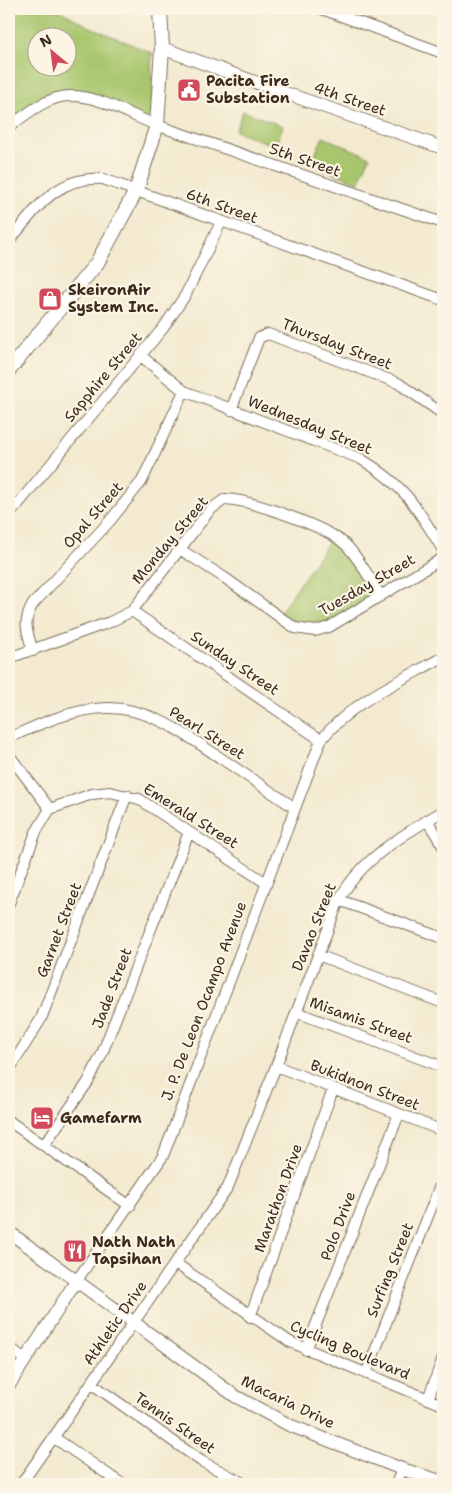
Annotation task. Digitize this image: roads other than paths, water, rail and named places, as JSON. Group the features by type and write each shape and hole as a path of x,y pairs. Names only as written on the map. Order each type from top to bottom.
{"main road":[{"path":"9,370 97,264 136,191 157,125 162,48 160,9"}],"street":[{"path":"322,9 443,52"},
{"name":"4th Street","path":"162,48 285,94 443,148"},
{"name":"5th Street","path":"9,127 20,118 45,104 68,96 102,102 157,125 443,223"},
{"path":"9,113 20,118"},
{"name":"6th Street","path":"9,241 47,197 59,187 75,180 103,179 443,300"},
{"name":"Sapphire Street","path":"9,515 164,327 186,294 221,222"},
{"name":"Thursday Street","path":"231,410 259,338 268,334 398,383 443,414"},
{"name":"Wednesday Street","path":"141,356 184,390 231,410 361,459 386,474 415,504 443,550"},
{"name":"Opal Street","path":"34,651 26,627 26,615 142,482 184,390"},
{"name":"Monday Street","path":"132,611 178,548 210,510 225,499 240,500 330,533 347,545 381,596"},
{"name":"Tuesday Street","path":"178,548 225,578 295,628 315,631 329,627 443,558"},
{"path":"9,658 34,651 110,622 132,611"},
{"name":"Sunday Street","path":"132,611 321,740"},
{"name":"J. P. De Leon Ocampo Avenue","path":"9,1384 76,1280 130,1206 163,1156 321,740 332,725 351,710 443,657"},
{"name":"Pearl Street","path":"9,738 42,722 83,711 107,708 134,711 174,727 295,808"},
{"path":"9,755 50,809 36,832 9,903"},
{"name":"Emerald Street","path":"50,809 92,794 110,792 139,799 266,883"},
{"name":"Garnet Street","path":"9,1070 41,1019 127,795"},
{"name":"Davao Street","path":"276,1066 339,900 349,882 367,863 427,820 443,811"},
{"path":"427,820 443,846"},
{"name":"Jade Street","path":"44,1145 88,1082 101,1056 189,832"},
{"path":"339,900 443,938"},
{"path":"318,955 443,1003"},
{"name":"Misamis Street","path":"296,1012 443,1067"},
{"name":"Bukidnon Street","path":"276,1066 443,1131"},
{"name":"Athletic Drive","path":"21,1484 228,1187 276,1066"},
{"name":"Marathon Drive","path":"250,1317 333,1089"},
{"name":"Polo Drive","path":"306,1350 399,1114"},
{"path":"9,1121 130,1206"},
{"name":"Surfing Street","path":"366,1374 443,1178"},
{"name":"Macaria Drive","path":"9,1232 240,1399 289,1424 402,1469 443,1482"},
{"name":"Cycling Boulevard","path":"175,1263 250,1317 306,1350 443,1405"},
{"path":"9,1347 25,1359"},
{"path":"428,1399 443,1358"},
{"name":"Tennis Street","path":"91,1383 201,1461 245,1484"},
{"path":"53,1437 122,1484"},
{"path":"396,1484 402,1469"}],"place":[{"name":"Pacita Fire Substation","path":"189,90"},
{"name":"SkeironAir System Inc.","path":"50,299"},
{"name":"Gamefarm","path":"42,1118"},
{"name":"Nath Nath Tapsihan","path":"75,1251"}]}
